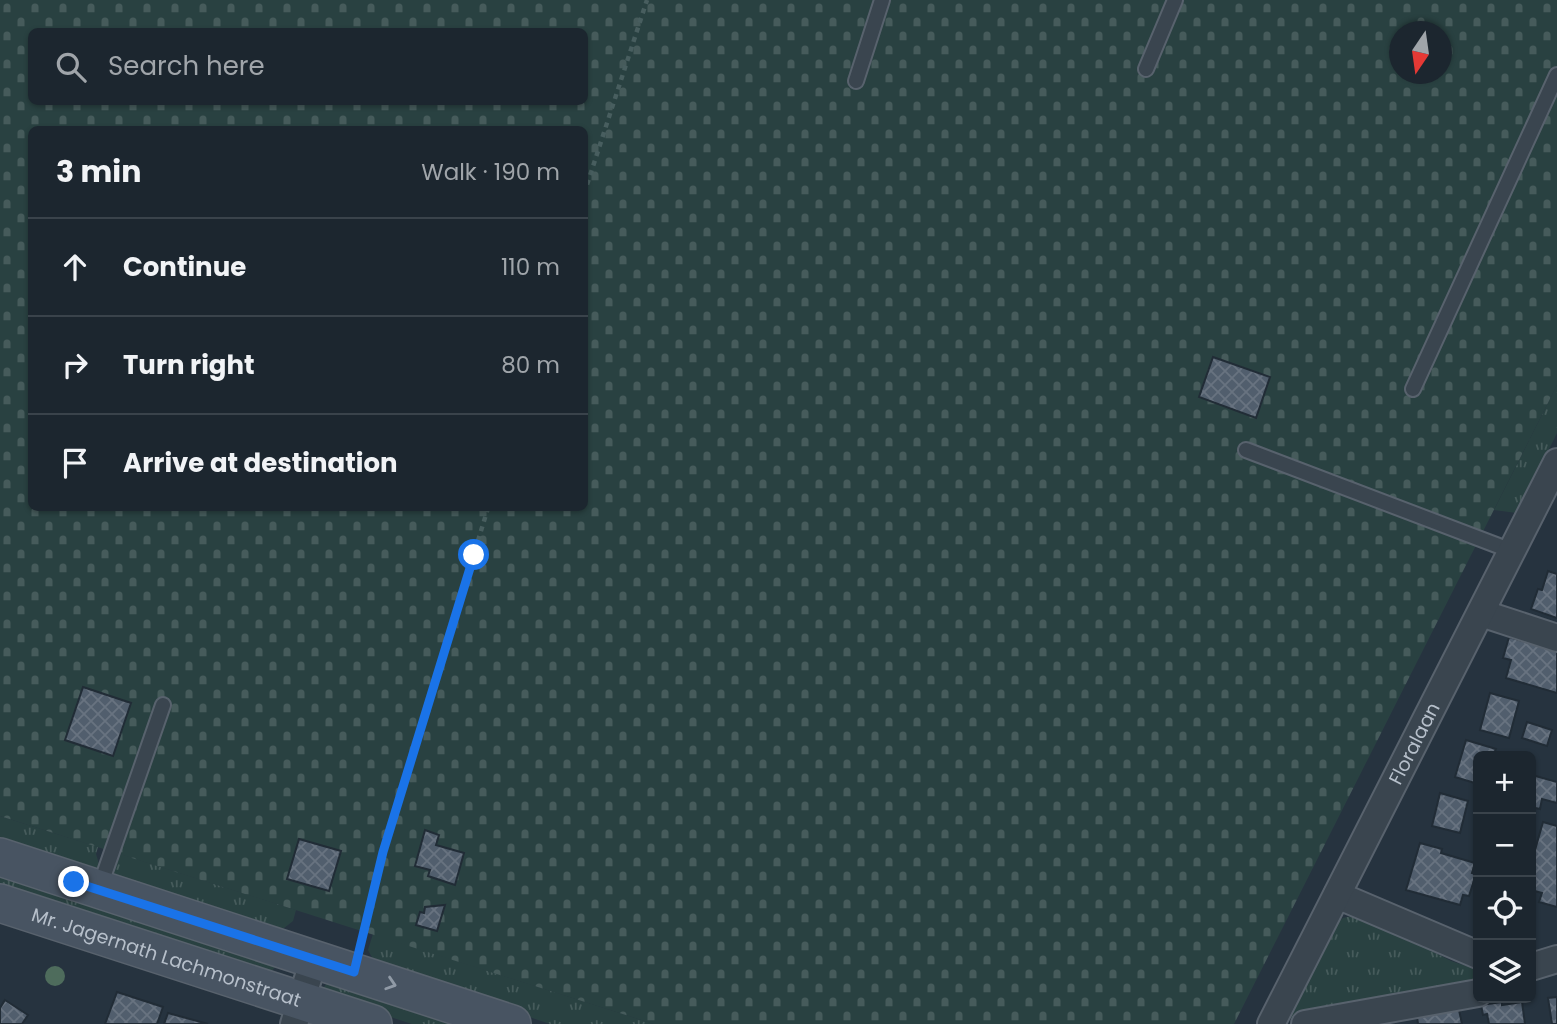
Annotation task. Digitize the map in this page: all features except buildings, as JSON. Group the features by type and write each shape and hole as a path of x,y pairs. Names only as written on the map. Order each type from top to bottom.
{"main road":[{"path":"0,857 512,1024"},
{"name":"Mr. Jagernath Lachmonstraat","path":"0,903 298,1012 373,1024"}],"street":[{"name":"Floralaan","path":"1271,1024 1557,462"},
{"path":"1481,613 1557,638"},
{"path":"1337,895 1473,953"},
{"path":"298,1012 314,959"},
{"path":"1536,965 1557,959"},
{"path":"1304,1024 1473,994"}],"lane":[{"path":"856,81 882,0"},
{"path":"1146,69 1175,0"},
{"path":"1413,389 1557,75"},
{"path":"1246,450 1512,551"},
{"path":"99,890 163,705"}],"path":[{"path":"588,182 647,0"},
{"path":"354,972 383,852 487,511"}],"green space":[{"path":"0,0 1557,0 1557,385 1234,1024 654,1024 0,816"},
{"path":"1557,385 1557,433 1517,513 1494,510"},
{"path":"0,816 98,847 96,854 99,864 96,877 0,846"},
{"path":"114,852 296,910 293,921 279,932 110,876"},
{"path":"0,871 275,962 275,967 270,973 0,892"},
{"path":"1352,916 1372,920 1451,961 1473,968 1473,988 1296,1021 1289,1018 1289,1013 1336,924 1343,918"},
{"path":"373,934 654,1024 550,1024 381,967 368,950"},
{"path":"328,982 476,1024 412,1024 332,998 324,987"}],"route":[{"path":"74,882 354,972 383,852 474,555"}]}
